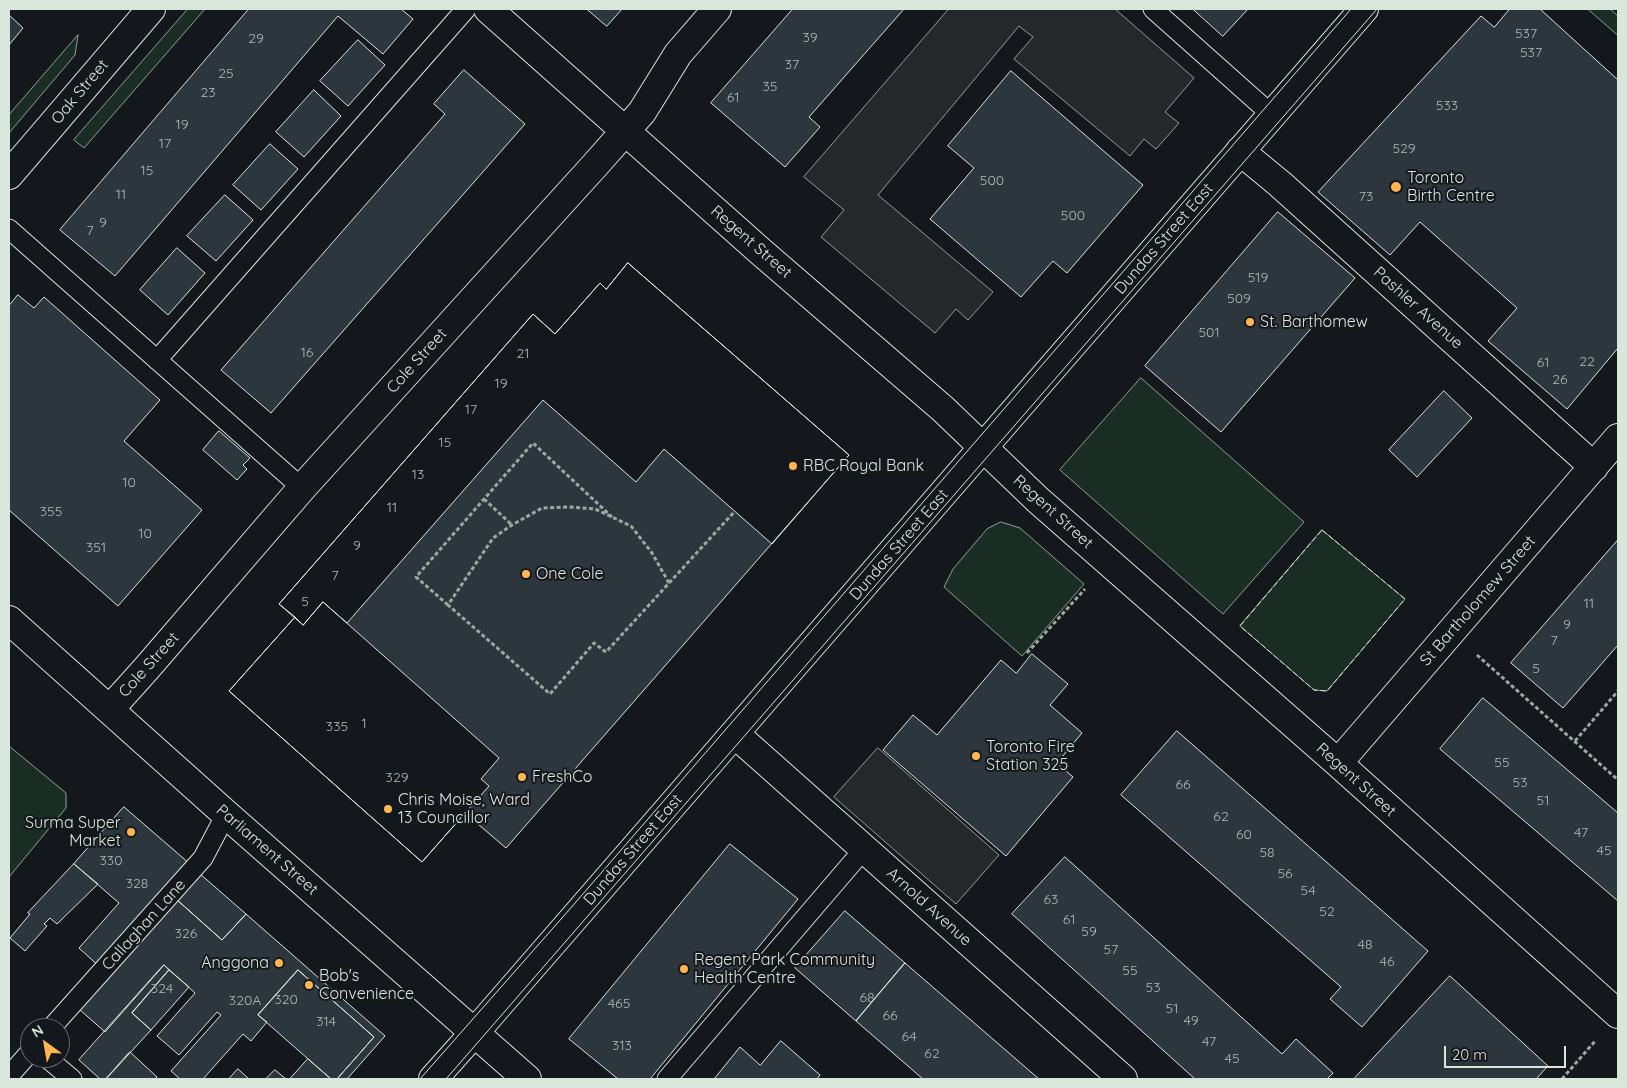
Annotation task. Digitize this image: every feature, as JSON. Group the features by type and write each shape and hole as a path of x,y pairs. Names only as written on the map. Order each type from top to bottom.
{"street":[{"name":"Oak Street","path":"9,175 151,9"},
{"name":"Regent Street","path":"488,9 943,409 1038,500 1338,763 1618,1014"},
{"name":"Cole Street","path":"110,709 146,670 302,488 642,112 678,54 717,9"},
{"name":"Dundas Street East","path":"432,1079 735,734 1364,9"},
{"name":"Pashler Avenue","path":"1240,151 1280,184 1594,467"},
{"name":"St Bartholomew Street","path":"1338,763 1618,438"},
{"name":"Parliament Street","path":"9,620 527,1079"},
{"name":"Arnold Avenue","path":"735,734 1123,1079"}],"lane":[{"path":"157,360 466,9"},
{"path":"1153,9 1272,115"},
{"path":"9,229 302,488"},
{"name":"Callaghan Lane","path":"61,1018 203,858 227,815"},
{"path":"667,1079 864,849"},
{"path":"9,1076 20,1063"},
{"path":"59,1068 72,1079"}],"path":[{"path":"614,518 532,443 416,577 550,694 594,643 606,652 735,511"},
{"path":"484,499 512,525"},
{"path":"448,605 493,538 542,508 569,507 594,509 631,526 652,553 669,583"},
{"path":"1027,654 1090,583"},
{"path":"1471,649 1618,780"},
{"path":"1574,741 1618,691"},
{"path":"1562,1079 1598,1037"}],"green space":[{"path":"188,9 205,9 84,148 74,140"},
{"path":"1588,9 1610,9 1618,16 1618,35"},
{"path":"78,35 75,55 9,133 9,115"},
{"path":"1141,378 1304,522 1223,614 1060,470"},
{"path":"1001,522 1020,528 1084,584 1022,656 944,587 953,569 987,529"},
{"path":"1322,530 1405,599 1327,691 1314,690 1240,626"},
{"path":"9,746 66,793 66,808 9,877"}],"shaded area":[{"path":"949,9 1115,9 1194,78 1165,112 1179,123 1156,149 1144,139 1130,156 1014,59 1033,37 1019,26 878,195 993,292 968,320 956,309 935,333 821,237 844,210 804,177"},
{"path":"878,748 999,855 956,904 834,797"}],"building":[{"path":"249,9 401,9 413,19 383,54 338,16 115,276 60,230"},
{"path":"587,9 622,9 607,26"},
{"path":"793,9 904,9 809,117 820,127 785,167 711,103"},
{"path":"1193,9 1248,9 1223,36"},
{"path":"1510,9 1540,9 1618,80 1618,348 1567,409 1488,341 1517,308 1420,222 1390,255 1318,192 1481,16 1494,27"},
{"path":"9,15 23,28 9,45"},
{"path":"358,40 385,65 348,106 320,81"},
{"path":"464,70 525,124 271,413 221,370 445,114 434,104"},
{"path":"1011,71 1143,185 1067,273 1053,261 1021,297 930,219 974,168 948,146"},
{"path":"314,90 341,116 304,157 276,132"},
{"path":"270,144 298,169 261,210 233,185"},
{"path":"225,195 253,220 216,261 187,236"},
{"name":"St. Barthomew","path":"1278,212 1355,278 1221,432 1145,366"},
{"path":"177,248 205,273 168,315 140,290"},
{"path":"628,263 849,455 772,544 664,449 636,482 543,400 347,623 323,602 303,625 279,604 533,314 555,334 600,283 606,289"},
{"name":"One Cole","path":"628,263 849,455 506,848 465,813 422,862 229,691 295,617 279,604 533,314 555,334 600,283 606,289"},
{"path":"18,295 34,308 44,297 160,400 124,441 202,510 118,606 9,510 9,306"},
{"path":"1444,391 1472,418 1417,477 1389,450"},
{"path":"219,431 250,458 243,465 247,469 237,480 203,450"},
{"path":"1618,540 1618,645 1563,708 1511,663"},
{"path":"323,602 499,758 481,779 489,786 422,862 229,691 295,617 303,625"},
{"name":"Toronto Fire Station 325","path":"1032,654 1068,684 1050,705 1082,733 1057,763 1073,777 1006,856 883,750 913,715 937,735 1001,660 1016,673"},
{"path":"1483,698 1618,813 1618,901 1440,749"},
{"path":"1177,731 1428,951 1362,1027 1330,999 1341,987 1121,795"},
{"path":"124,807 190,864 102,969 79,948 119,903 74,864"},
{"name":"Regent Park Community Health Centre","path":"730,844 798,899 650,1079 618,1079 569,1039"},
{"path":"1065,857 1282,1054 1296,1039 1333,1073 1327,1079 1195,1079 1012,914"},
{"path":"74,864 98,884 57,924 50,918 44,924 47,926 25,951 10,938 30,914 28,913"},
{"path":"199,873 246,914 222,940 176,899"},
{"path":"176,899 222,940 246,914 385,1036 347,1079 337,1079 374,1037 298,970 258,1015 267,1022 251,1041 243,1034 203,1079 180,1079 171,1071 221,1015 217,1012 179,1055 157,1036 195,993 164,965 105,1032 79,1009"},
{"path":"845,911 905,963 856,1021 795,968"},
{"path":"905,963 1039,1079 923,1079 856,1021"},
{"path":"164,965 169,970 132,1013 151,1030 106,1079 100,1079 79,1060"},
{"path":"169,970 189,987 151,1030 132,1013"},
{"path":"298,970 374,1037 337,1079 331,1079 258,1015"},
{"path":"1450,976 1548,1066 1536,1079 1354,1079"},
{"path":"781,1041 820,1075 817,1079 714,1079 740,1047 760,1065"},
{"path":"130,1052 157,1077 155,1079 106,1079"},
{"path":"308,1059 331,1079 290,1079"},
{"path":"238,1069 249,1079 229,1079"},
{"path":"275,1070 286,1079 266,1079"}],"tram line":[{"path":"420,1079 1351,9"},
{"path":"446,1079 1377,9"}],"fence":[{"path":"1322,530 1405,599 1327,691 1314,690 1240,626 1322,530"}],"place":[{"name":"Toronto Birth Centre","path":"1396,187"},
{"name":"St. Barthomew","path":"1250,322"},
{"name":"RBC Royal Bank","path":"793,466"},
{"name":"One Cole","path":"526,574"},
{"name":"Toronto Fire Station 325","path":"976,756"},
{"name":"FreshCo","path":"522,777"},
{"name":"Chris Moise, Ward 13 Councillor","path":"388,809"},
{"name":"Surma Super Market","path":"131,832"},
{"name":"Anggona","path":"279,963"},
{"name":"Regent Park Community Health Centre","path":"684,969"},
{"name":"Bob's Convenience","path":"309,985"}]}
